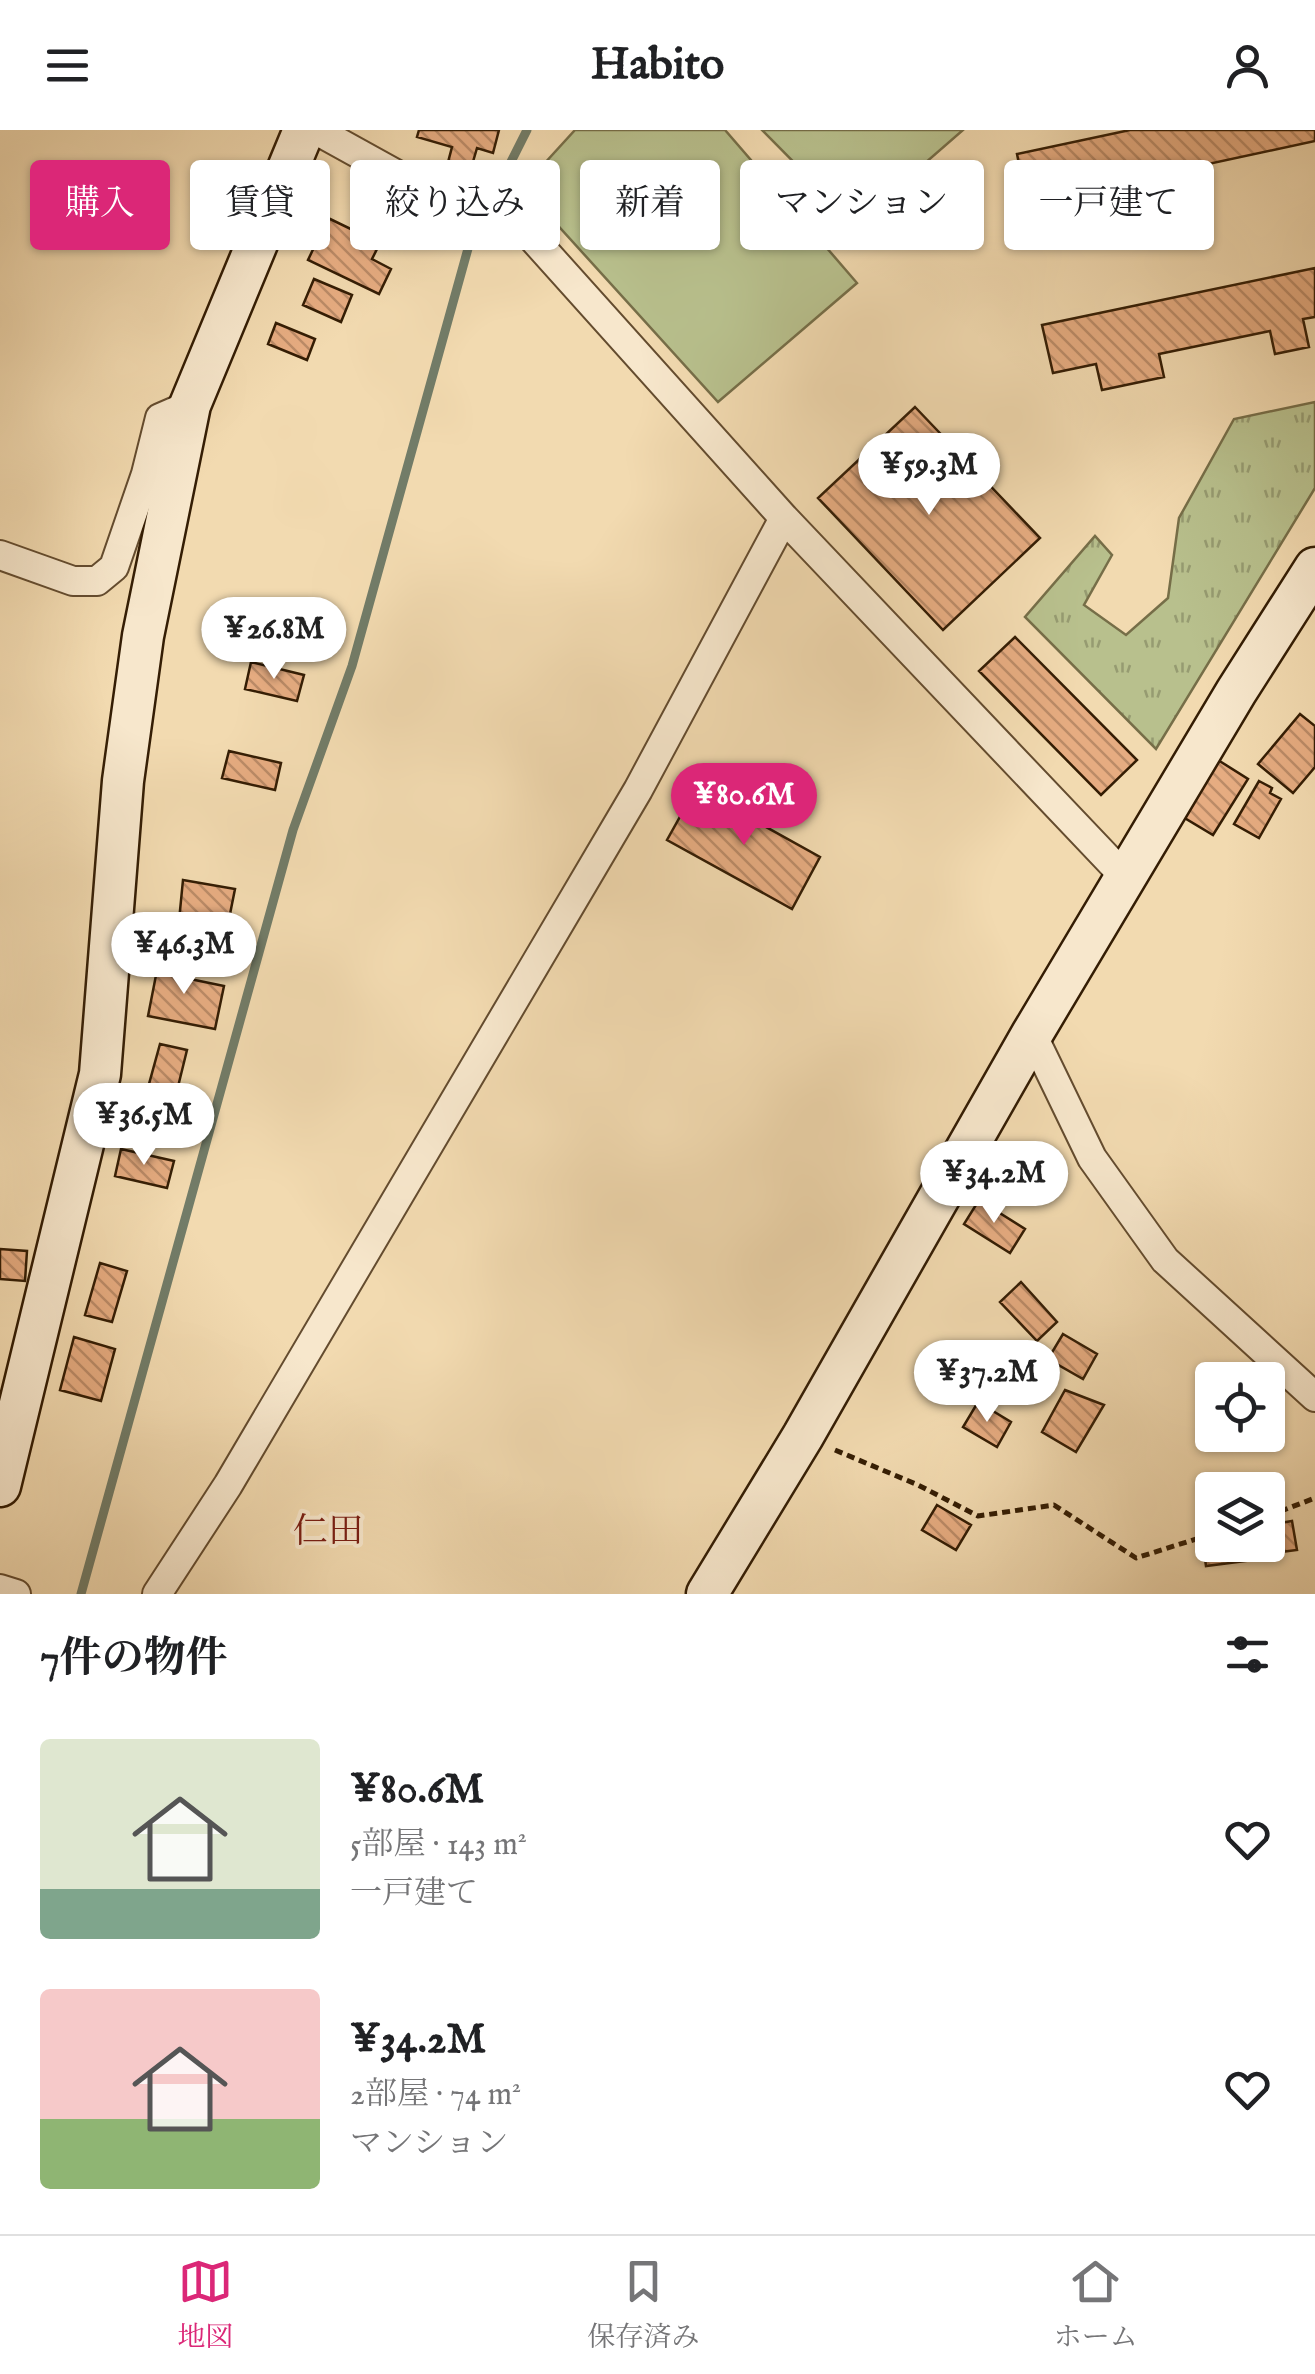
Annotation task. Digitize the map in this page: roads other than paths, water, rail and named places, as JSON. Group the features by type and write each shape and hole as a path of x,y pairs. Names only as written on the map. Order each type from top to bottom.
{"street":[{"path":"0,1486 100,1074 123,780 143,636 190,405 304,130"},
{"path":"316,130 401,178 521,225 784,518 1126,878"},
{"path":"0,555 74,581 98,580 114,567 146,474 160,418 190,405"},
{"path":"157,1594 228,1485 638,790 784,518"},
{"path":"707,1594 803,1436 1032,1034 1236,692 1315,568"},
{"path":"1032,1034 1092,1158 1165,1260 1315,1398"},
{"path":"0,1589 16,1594"}],"waterway":[{"path":"81,1594 293,830 352,666 469,245 527,130"}],"district":[{"name":"仁田","path":"328,1530"}]}
